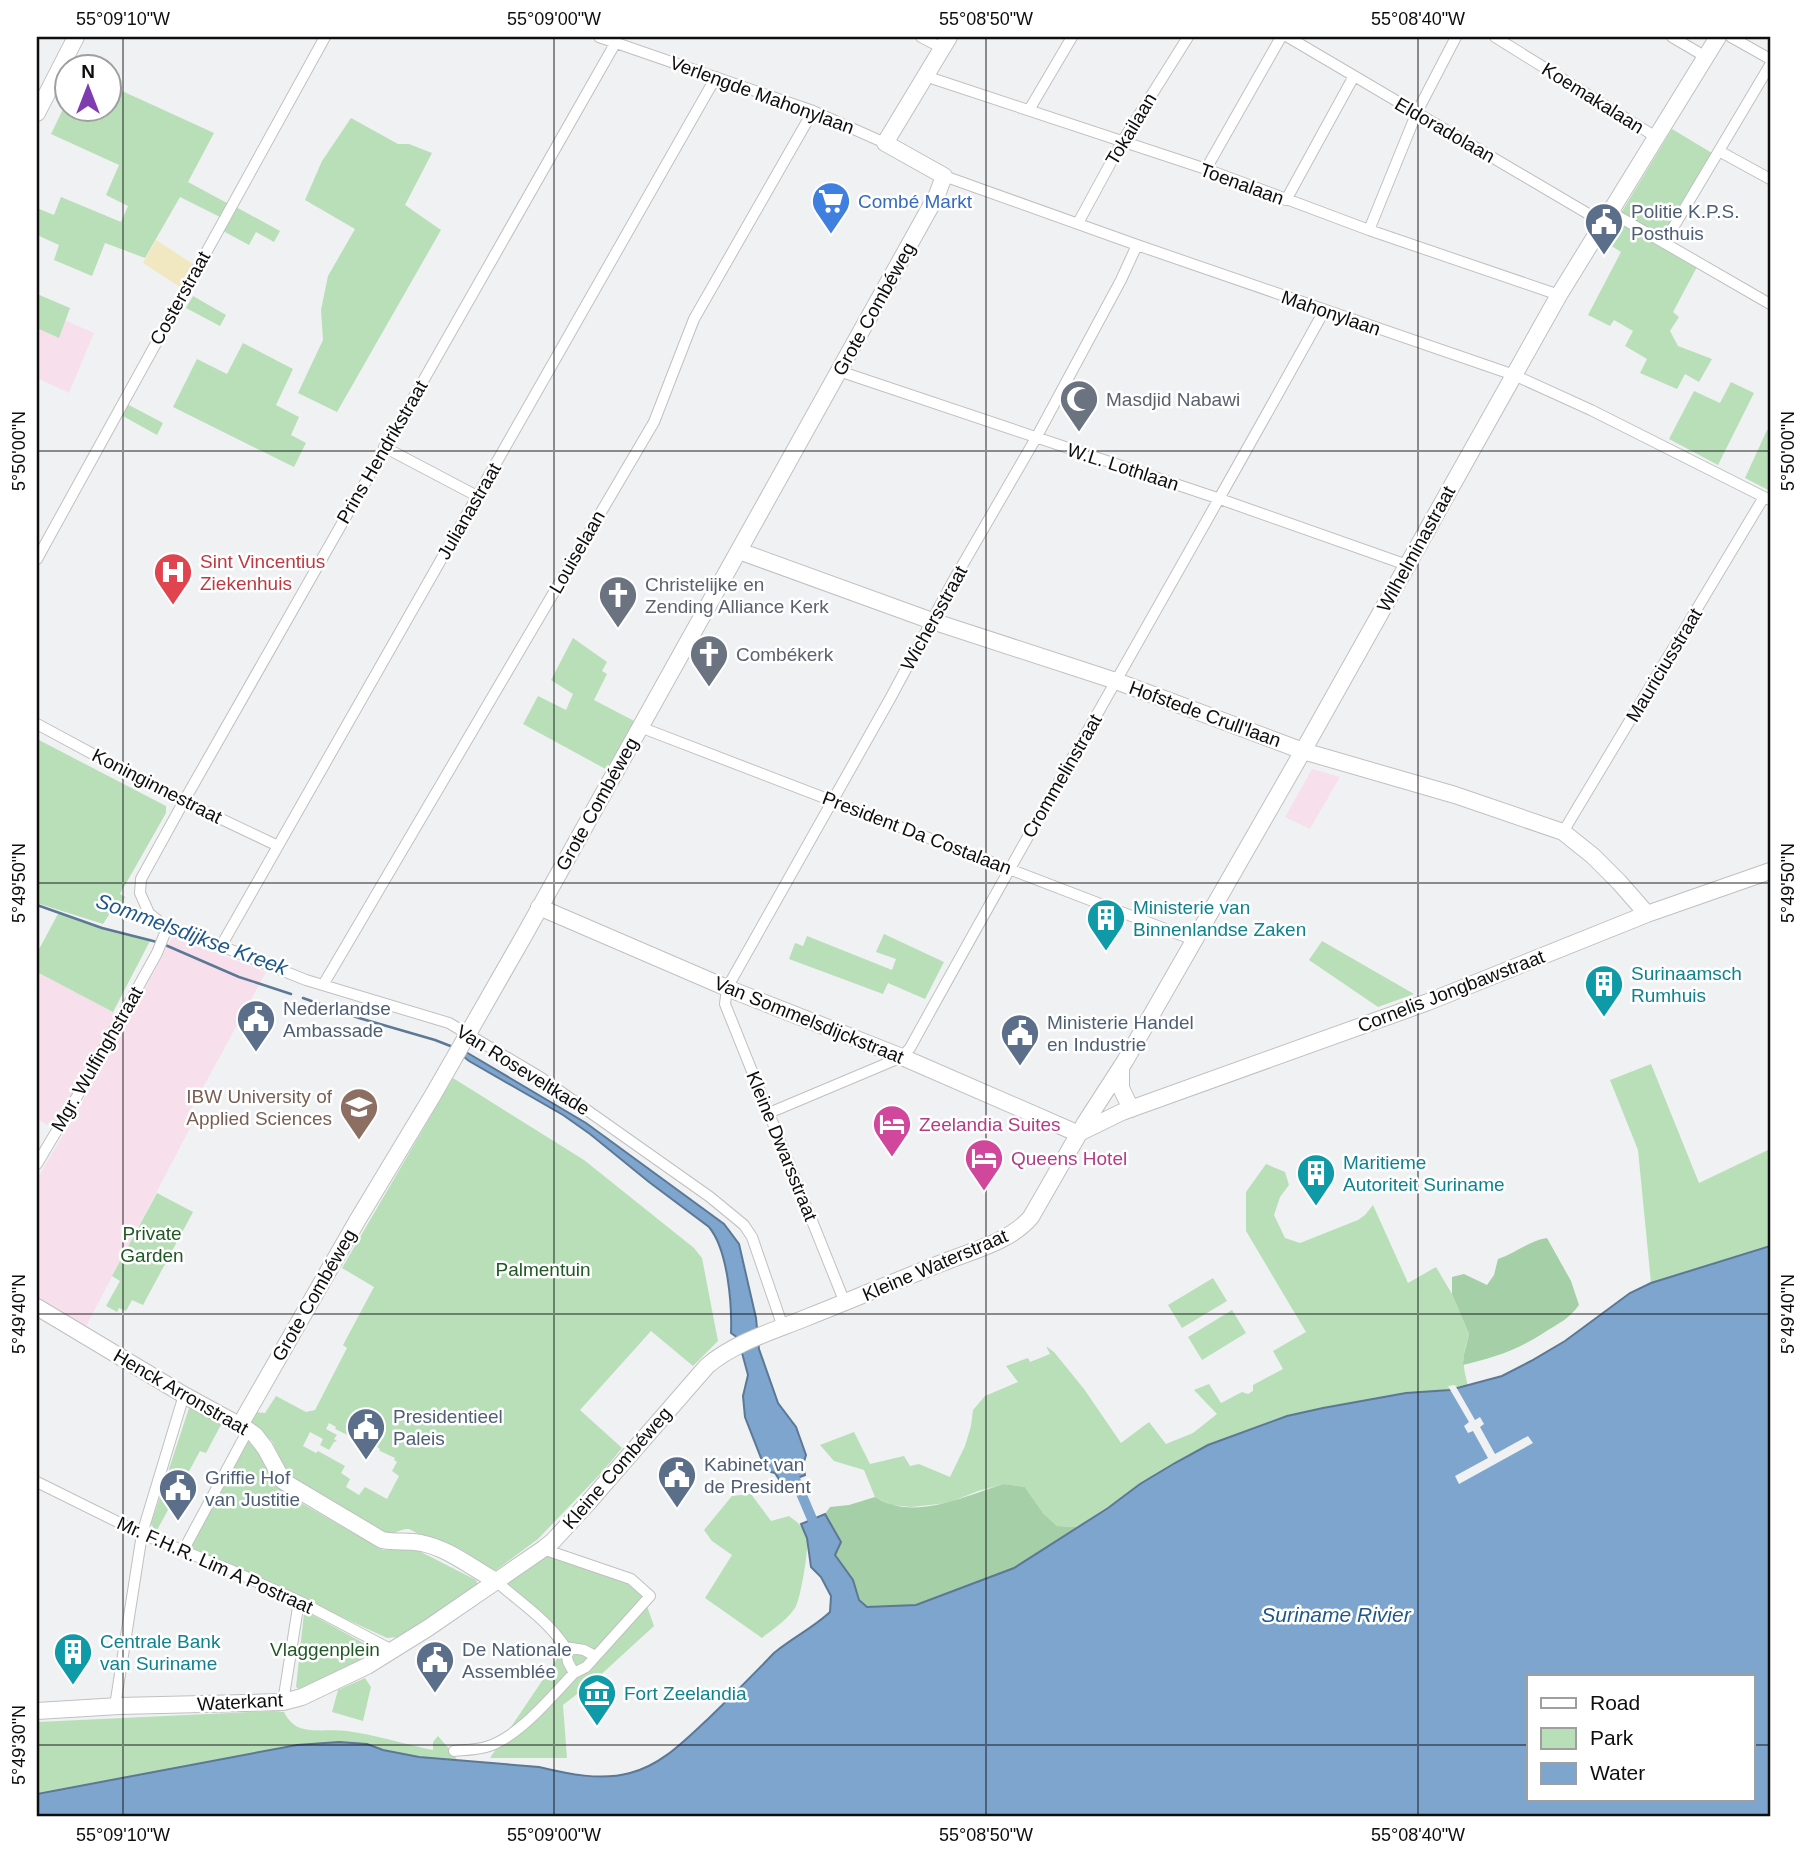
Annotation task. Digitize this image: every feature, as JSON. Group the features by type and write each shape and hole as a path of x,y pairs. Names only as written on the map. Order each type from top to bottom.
{"street":[{"path":"37,113 76,37"},
{"name":"Costerstraat","path":"37,559 325,37"},
{"name":"Verlengde Mahonylaan","path":"599,37 814,111 885,143"},
{"path":"885,143 945,43 921,37"},
{"path":"1028,110 1072,37"},
{"name":"Tokailaan","path":"1078,223 1122,142 1188,37"},
{"path":"1206,169 1281,37"},
{"name":"Eldoradolaan","path":"1289,37 1605,217 1664,243 1770,304"},
{"path":"1369,230 1417,112 1456,37"},
{"name":"Koemakalaan","path":"1495,37 1656,137"},
{"path":"1672,37 1706,57"},
{"name":"Wilhelminastraat","path":"1119,1077 1559,295 1718,37"},
{"path":"1664,243 1770,62 1731,37"},
{"name":"Prins Hendrikstraat","path":"143,902 140,892 141,879 184,800 616,42"},
{"name":"Toenalaan","path":"925,76 1206,169 1369,230 1559,295"},
{"path":"1286,200 1354,76"},
{"name":"Julianastraat","path":"221,946 716,77"},
{"name":"Louiselaan","path":"323,985 654,422 694,319 814,111"},
{"name":"Mahonylaan","path":"885,143 944,176 1324,311 1514,375 1591,410 1767,498"},
{"path":"1719,151 1770,179"},
{"name":"Grote Combéweg","path":"244,1427 739,551 937,195 944,176"},
{"name":"Wichersstraat","path":"727,988 1036,438 1121,281 1137,245"},
{"name":"Crommelinstraat","path":"902,1058 1324,311"},
{"name":"W.L. Lothlaan","path":"839,370 1407,565"},
{"path":"384,447 477,496"},
{"name":"Mauriciusstraat","path":"1563,832 1767,498"},
{"name":"Hofstede Crull'laan","path":"739,551 932,621 1116,681 1303,751 1455,795 1563,832 1601,865 1647,914"},
{"name":"Koninginnestraat","path":"37,724 155,787 278,846"},
{"name":"President Da Costalaan","path":"640,727 1194,940"},
{"name":"Cornelis Jongbawstraat","path":"1127,1111 1416,1006 1647,914 1770,871"},
{"name":"Van Roseveltkade","path":"143,902 149,913 166,931 221,946 306,980 449,1023 466,1037 540,1077 710,1197 744,1225 752,1237 783,1327"},
{"name":"Van Sommelsdijckstraat","path":"539,907 1079,1134"},
{"name":"Mgr. Wulfinghstraat","path":"37,1164 157,953 166,931"},
{"name":"Kleine Dwarsstraat","path":"727,988 725,1004 845,1303"},
{"path":"769,1113 902,1058"},
{"path":"1119,1077 1136,1097 1154,1101"},
{"path":"1079,1134 1127,1111 1115,1091 1119,1077"},
{"name":"Kleine Waterstraat","path":"732,1349 983,1247 1023,1227 1079,1134 1119,1077"},
{"name":"Henck Arronstraat","path":"37,1307 184,1395 244,1427 255,1435 265,1448 283,1481 382,1540 432,1545 496,1581"},
{"name":"Kleine Combéweg","path":"496,1581 553,1541 707,1366 732,1349"},
{"path":"116,1706 142,1534 184,1395"},
{"path":"183,1551 244,1427"},
{"name":"Mr. F.H.R. Lim A Postraat","path":"37,1482 142,1534 299,1601 393,1650"},
{"path":"454,1751 483,1748 514,1733 574,1673 586,1667 650,1596 631,1579 543,1549"},
{"path":"496,1581 560,1638 574,1673"},
{"name":"Waterkant","path":"37,1711 116,1706 283,1702 307,1694 367,1665 428,1628 496,1581"},
{"path":"283,1702 299,1601"},
{"path":"565,1647 584,1650 595,1656"}],"shaded area":[{"path":"37,308 94,333 69,393 37,378"},
{"path":"1312,769 1340,777 1310,829 1285,817"},
{"path":"173,936 266,972 188,1115 195,1119 84,1330 37,1301 37,1179 101,1070"},
{"path":"37,972 117,1014 53,1128 37,1119"}],"green space":[{"path":"122,91 214,133 188,182 227,203 220,217 180,197 145,258 105,243 92,276 54,260 59,245 37,235 37,208 54,215 61,197 121,222 128,206 106,195 119,165 51,134 57,122 122,122"},
{"path":"351,118 398,144 409,144 432,153 405,205 441,230 337,412 298,393 323,340 321,310 328,276 355,229 305,200 322,161"},
{"path":"1672,129 1712,153 1661,237 1621,213"},
{"path":"236,207 280,231 274,242 256,232 249,245 223,231"},
{"path":"1614,222 1619,222 1697,267 1673,312 1679,317 1670,331 1678,346 1712,359 1699,382 1685,374 1677,389 1640,373 1647,359 1625,346 1633,331 1614,320 1610,326 1588,315 1621,252 1602,240"},
{"path":"37,294 70,308 59,338 37,328"},
{"path":"193,296 226,315 220,326 186,308"},
{"path":"243,343 293,369 276,405 299,417 291,435 306,443 294,467 173,407 197,359 227,374"},
{"path":"1731,382 1754,393 1718,465 1669,439 1694,391 1720,403"},
{"path":"127,404 163,423 157,435 121,415"},
{"path":"1767,430 1770,431 1770,491 1745,478"},
{"path":"573,638 607,662 602,671 607,674 594,700 638,723 611,772 523,724 538,696 566,710 573,694 551,680"},
{"path":"37,739 166,806 166,813 120,894 125,897 119,909 114,907 103,924 37,903"},
{"path":"59,912 102,928 151,939 113,1012 37,972 37,953"},
{"path":"884,934 944,962 925,999 888,983 883,994 789,959 795,943 803,946 807,936 892,970 896,959 876,952"},
{"path":"1322,941 1414,994 1378,1007 1309,960"},
{"path":"1651,1064 1699,1183 1770,1149 1770,1246 1651,1283 1638,1150 1610,1080"},
{"name":"Palmentuin","path":"453,1078 584,1160 694,1248 702,1258 718,1341 693,1366 651,1331 580,1410 622,1448 538,1539 492,1573 409,1529 386,1535 288,1476 272,1441 251,1427 249,1419 254,1412 265,1413 276,1396 306,1412 315,1410 347,1348 343,1345 374,1287 342,1268","holes":["329,1423 336,1427 335,1429 352,1437 354,1441 357,1437 395,1458 397,1462 392,1471 399,1476 387,1499 365,1487 359,1495 346,1487 350,1479 341,1473 345,1466 303,1446 310,1432 323,1439 320,1445 329,1450 337,1441 334,1439 337,1435 326,1429"]},
{"path":"1266,1164 1285,1172 1289,1185 1280,1197 1274,1215 1285,1238 1300,1243 1358,1220 1373,1205 1408,1283 1436,1267 1452,1294 1469,1334 1464,1360 1468,1386 1406,1393 1323,1408 1287,1416 1253,1428 1208,1445 1175,1463 1077,1527 1057,1526 1043,1513 1025,1487 1004,1484 948,1503 911,1507 891,1505 875,1497 864,1470 834,1461 820,1445 854,1432 870,1464 904,1456 910,1466 919,1464 950,1477 965,1446 973,1410 985,1396 1018,1382 1006,1366 1028,1358 1030,1362 1050,1354 1046,1346 1084,1389 1121,1443 1149,1422 1166,1444 1193,1433 1217,1414 1194,1390 1209,1384 1221,1403 1242,1392 1248,1394 1253,1391 1253,1385 1283,1369 1273,1351 1306,1332 1246,1231 1246,1192"},
{"name":"Private Garden","path":"157,1193 193,1212 143,1305 132,1300 126,1311 119,1308 117,1312 106,1306 120,1281 112,1276"},
{"path":"1547,1238 1571,1281 1579,1305 1564,1320 1515,1349 1463,1365 1469,1334 1452,1294 1452,1277 1464,1274 1487,1285 1494,1275 1498,1259"},
{"path":"1213,1278 1227,1301 1182,1328 1168,1305"},
{"path":"1232,1310 1246,1333 1202,1360 1188,1337"},
{"path":"197,1406 223,1421 206,1453 200,1451 156,1532 151,1524 189,1408"},
{"path":"247,1436 262,1451 282,1492 383,1550 406,1548 419,1551 476,1580 476,1589 399,1637 387,1638 188,1546"},
{"path":"1004,1484 1025,1487 1043,1513 1057,1526 1077,1527 1014,1568 915,1605 868,1608 859,1600 852,1580 835,1555 834,1528 825,1514 830,1507 849,1505 875,1497 904,1507 933,1506"},
{"path":"751,1494 771,1521 789,1516 807,1537 804,1573 795,1608 762,1638 705,1598 732,1555 712,1541 704,1530 732,1496"},
{"path":"543,1549 634,1582 641,1589 654,1626 563,1705 567,1758 490,1758 565,1647 496,1581"},
{"name":"Vlaggenplein","path":"307,1612 369,1646 371,1652 367,1657 299,1689 296,1687 304,1613"},
{"path":"365,1678 371,1687 363,1721 332,1712 338,1690"},
{"path":"284,1712 292,1723 304,1729 342,1730 433,1750 433,1742 438,1736 458,1761 419,1757 358,1743 305,1745 37,1794 37,1722"}],"sand":[{"path":"156,240 193,264 180,287 143,263"}],"water":[{"path":"466,1052 586,1123 724,1224 739,1244 756,1318 759,1349 778,1403 796,1427 806,1455 803,1465 805,1475 782,1484 775,1473 766,1471 745,1417 743,1396 748,1375 738,1338 731,1333 731,1307 725,1263 709,1227 590,1134 563,1115 469,1061 464,1057"},
{"name":"Suriname Rivier","path":"1770,1246 1770,1817 37,1817 37,1794 297,1745 339,1742 367,1744 419,1757 539,1767 573,1774 608,1776 630,1773 663,1758 682,1743 774,1653 830,1612 831,1596 821,1577 811,1567 807,1538 801,1524 825,1514 841,1542 835,1555 853,1580 859,1600 867,1607 916,1605 1014,1568 1108,1508 1140,1484 1208,1445 1287,1416 1406,1393 1450,1390 1502,1376 1565,1341 1630,1293 1651,1283"}],"pier":[{"path":"1455,1385 1475,1420 1480,1417 1484,1424 1480,1427 1495,1454 1528,1436 1533,1443 1459,1484 1455,1476 1488,1458 1473,1431 1468,1433 1464,1426 1469,1422 1448,1386"}],"waterway":[{"name":"Sommelsdijkse Kreek","path":"37,905 102,928 157,942"},
{"name":"Sommelsdijkse Kreek","path":"163,944 239,977 291,994"},
{"path":"303,998 453,1047"},
{"path":"795,1479 812,1519"}],"place":[{"name":"Combé Markt","path":"831,235"},
{"name":"Politie K.P.S. Posthuis","path":"1604,256"},
{"name":"Masdjid Nabawi","path":"1079,433"},
{"name":"Sint Vincentius Ziekenhuis","path":"173,606"},
{"name":"Christelijke en Zending Alliance Kerk","path":"618,629"},
{"name":"Combékerk","path":"709,688"},
{"name":"Ministerie van Binnenlandse Zaken","path":"1106,952"},
{"name":"Surinaamsch Rumhuis","path":"1604,1018"},
{"name":"Nederlandse Ambassade","path":"256,1053"},
{"name":"Ministerie Handel en Industrie","path":"1020,1067"},
{"name":"IBW University of Applied Sciences","path":"359,1141"},
{"name":"Zeelandia Suites","path":"892,1158"},
{"name":"Queens Hotel","path":"984,1192"},
{"name":"Maritieme Autoriteit Suriname","path":"1316,1207"},
{"name":"Presidentieel Paleis","path":"366,1461"},
{"name":"Kabinet van de President","path":"677,1509"},
{"name":"Griffie Hof van Justitie","path":"178,1522"},
{"name":"Centrale Bank van Suriname","path":"73,1686"},
{"name":"De Nationale Assemblée","path":"435,1694"},
{"name":"Fort Zeelandia","path":"597,1727"}]}
